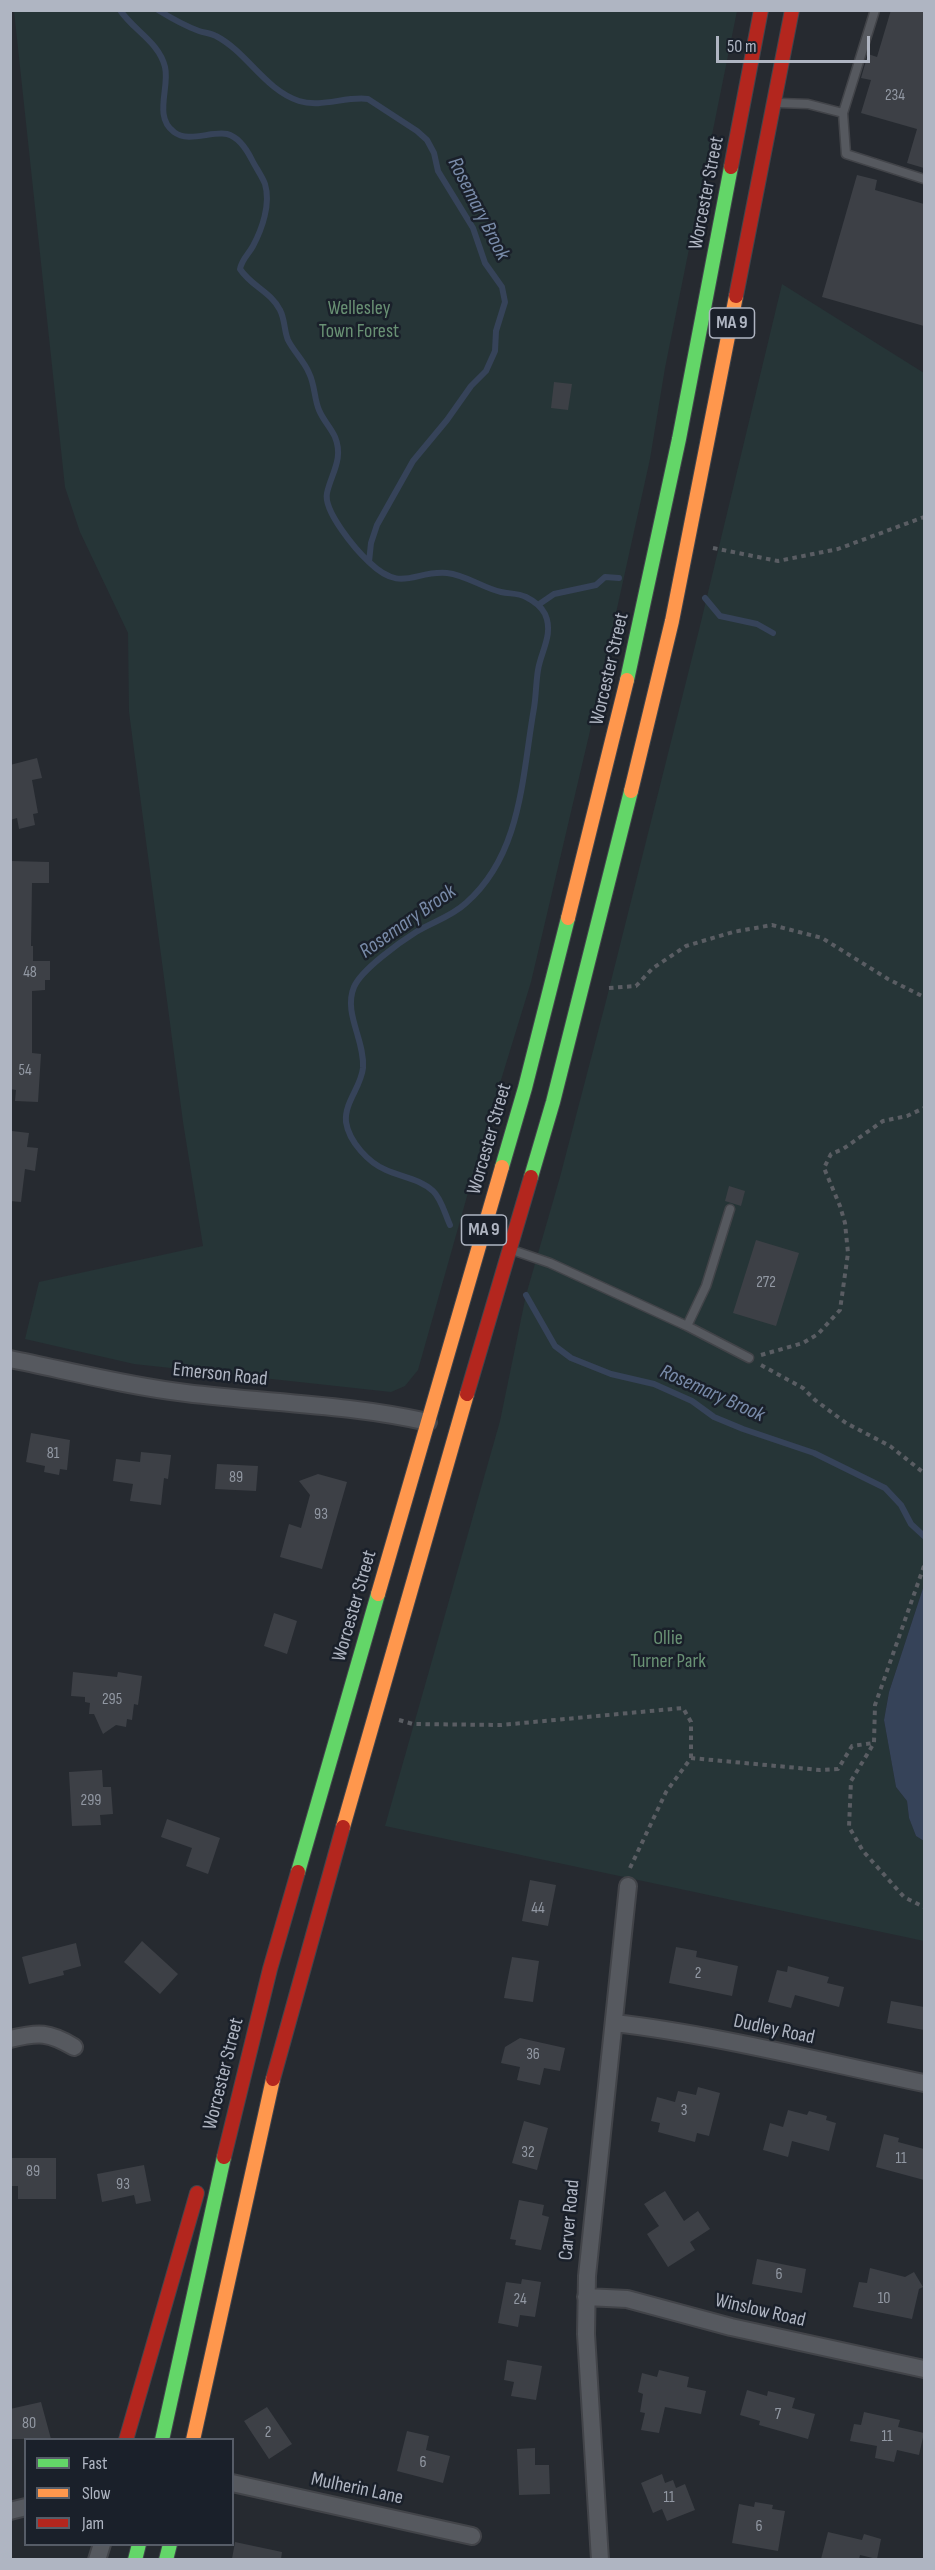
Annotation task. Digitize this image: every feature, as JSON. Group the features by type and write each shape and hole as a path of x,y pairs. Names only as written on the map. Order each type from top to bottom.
{"highway":[{"name":"Worcester Street","path":"162,2438 229,2134 270,1969 535,1054 620,713 679,439 761,10"},
{"name":"MA 9","path":"193,2438 272,2084 375,1714 553,1102 582,989 675,610 792,10"},
{"path":"774,103 802,39"},
{"path":"209,2156 270,1969"},
{"path":"126,2438 150,2350 202,2178"}],"street":[{"name":"Emerson Road","path":"10,1359 174,1392 361,1410 428,1422"},
{"name":"Carver Road","path":"600,2559 586,2297 595,2177 628,1886"},
{"name":"Dudley Road","path":"614,2023 728,2042 924,2083"},
{"path":"10,2039 46,2034 55,2036 74,2047"},
{"name":"Winslow Road","path":"586,2297 627,2300 730,2327 924,2369"},
{"name":"Mulherin Lane","path":"234,2484 471,2536"}],"lane":[{"path":"875,10 843,113 846,154 924,179"},
{"path":"774,103 808,104 843,113"},
{"path":"687,1326 706,1286 730,1209"},
{"path":"510,1250 550,1263 687,1326 749,1358"}],"path":[{"path":"712,548 778,561 838,549 924,518"},
{"path":"582,989 636,986 652,968 686,946 733,932 772,925 822,938 924,998"},
{"path":"749,1358 802,1343 818,1334 840,1310 848,1253 840,1206 824,1168 831,1154 843,1149 883,1121 907,1116 924,1108"},
{"path":"749,1358 803,1388 846,1423 890,1446 924,1473"},
{"path":"924,1566 875,1705 874,1743 851,1781 849,1827 863,1851 904,1898 924,1907"},
{"path":"375,1714 413,1724 501,1725 683,1707 692,1722 691,1758 666,1792 639,1845 629,1869 628,1886"},
{"path":"691,1758 820,1770 838,1769 852,1746 874,1743"}],"green space":[{"name":"Wellesley Town Forest","path":"14,11 737,11 665,368 650,459 590,731 531,982 486,1129 418,1370 405,1386 391,1392 134,1364 25,1339 39,1282 203,1246 183,1122 129,712 128,633 80,532 65,487"},
{"name":"Ollie Turner Park","path":"782,284 924,373 924,1585 889,1692 884,1720 896,1787 907,1801 909,1818 916,1836 924,1841 924,1941 385,1826 500,1421 526,1295 560,1177 606,1001 699,630"}],"water":[{"path":"924,1585 924,1841 916,1836 909,1818 907,1801 896,1787 884,1720 889,1692"}],"building":[{"path":"891,10 924,10 924,168 907,163 917,129 861,113 871,80 861,78 868,54 877,57"},
{"path":"857,175 877,180 875,190 924,204 924,326 822,297"},
{"path":"554,382 572,384 568,410 551,408"},
{"path":"37,758 42,778 32,780 38,813 33,814 35,825 19,829 17,818 10,820 10,765"},
{"path":"11,861 49,862 49,883 32,883 31,946 33,946 33,961 50,961 50,980 45,980 45,990 32,991 32,1053 41,1054 38,1102 15,1101 16,1090 10,1089"},
{"path":"12,1131 29,1133 27,1147 38,1148 35,1171 25,1169 21,1202 10,1201"},
{"path":"729,1186 745,1191 741,1206 725,1201"},
{"path":"756,1240 799,1253 776,1326 733,1313"},
{"path":"31,1433 70,1440 67,1470 60,1469 59,1475 44,1472 45,1466 26,1462"},
{"path":"141,1452 171,1455 168,1479 164,1478 161,1505 130,1501 133,1484 113,1481 116,1459 140,1462"},
{"path":"217,1464 258,1466 256,1491 215,1489"},
{"path":"318,1474 347,1482 322,1569 280,1557 289,1524 301,1528 310,1495 299,1481"},
{"path":"274,1613 297,1621 287,1654 264,1646"},
{"path":"73,1672 117,1677 118,1672 142,1676 138,1705 134,1704 132,1720 127,1719 126,1727 116,1725 103,1734 94,1714 89,1714 90,1703 85,1702 85,1697 71,1696"},
{"path":"102,1770 103,1787 111,1787 113,1814 100,1815 101,1825 72,1826 69,1772"},
{"path":"167,1819 220,1838 208,1874 186,1866 192,1848 161,1837"},
{"path":"530,1880 556,1885 548,1926 522,1921"},
{"path":"142,1941 178,1974 160,1994 124,1962"},
{"path":"76,1943 81,1966 63,1971 64,1975 29,1984 22,1957"},
{"path":"676,1947 697,1951 696,1957 738,1966 732,1996 669,1983"},
{"path":"512,1957 539,1961 533,2002 504,1998"},
{"path":"788,1966 829,1977 827,1983 844,1987 839,2007 795,1995 791,2008 768,2002 777,1970 787,1972"},
{"path":"891,2001 924,2007 924,2030 887,2023"},
{"path":"520,2038 565,2048 560,2071 544,2068 540,2085 517,2080 520,2067 501,2063 505,2047"},
{"path":"698,2087 720,2093 709,2136 697,2133 695,2142 658,2132 660,2123 651,2121 657,2097 675,2102 678,2091 696,2095"},
{"path":"788,2110 807,2115 809,2111 827,2116 826,2120 836,2123 829,2151 792,2141 788,2157 763,2150 770,2123 783,2127"},
{"path":"524,2121 548,2128 537,2170 512,2163"},
{"path":"884,2134 899,2138 898,2142 924,2149 924,2180 876,2167"},
{"path":"10,2158 56,2158 56,2199 18,2199 18,2186 10,2186"},
{"path":"144,2165 151,2201 136,2204 134,2195 102,2202 97,2174"},
{"path":"665,2191 684,2221 698,2211 710,2229 690,2242 695,2250 668,2267 647,2234 659,2226 644,2204"},
{"path":"519,2200 544,2205 542,2215 549,2217 541,2250 515,2245 516,2240 510,2239"},
{"path":"757,2259 806,2269 802,2293 752,2284"},
{"path":"870,2268 905,2277 914,2272 923,2287 919,2289 912,2319 853,2307 859,2282 867,2283"},
{"path":"522,2279 541,2282 535,2317 520,2315 518,2327 498,2323 506,2282 521,2284"},
{"path":"507,2360 542,2366 536,2400 511,2396 514,2382 504,2380"},
{"path":"659,2370 689,2377 687,2387 706,2391 701,2414 665,2407 659,2433 641,2430 645,2413 640,2412 643,2394 638,2392 642,2373 657,2377"},
{"path":"747,2390 767,2396 768,2391 795,2398 792,2408 815,2414 808,2439 759,2425 760,2421 740,2415"},
{"path":"41,2402 51,2438 10,2439 10,2409"},
{"path":"267,2407 292,2444 269,2459 244,2421"},
{"path":"864,2412 900,2420 898,2427 924,2433 919,2455 897,2450 894,2462 875,2458 877,2446 850,2441 854,2424 861,2425"},
{"path":"407,2431 429,2436 426,2450 450,2456 443,2483 397,2471"},
{"path":"535,2448 535,2465 549,2465 550,2494 519,2495 517,2449"},
{"path":"662,2474 665,2483 673,2480 676,2488 685,2484 695,2510 667,2521 662,2509 653,2513 641,2483"},
{"path":"755,2502 773,2505 772,2509 785,2511 778,2551 732,2543 739,2504 754,2507"},
{"path":"828,2532 862,2540 864,2534 881,2539 877,2559 860,2555 859,2559 821,2559"},
{"path":"235,2542 282,2552 281,2559 232,2559"}],"waterway":[{"name":"Rosemary Brook","path":"120,10 152,43 162,58 166,75 163,110 168,126 174,132 186,137 221,134 231,136 245,148 264,181 267,192 265,216 240,269 272,298 280,310 288,340 307,369 319,410 335,437 338,452 327,493 327,501 335,520 356,549 380,572 390,577 399,579 436,573 454,574 494,590 526,597 541,609 547,621 548,635 538,670 522,787 509,838 499,861 485,883 460,908 416,932 372,965 358,980 351,997 351,1007 363,1058 362,1075 346,1115 351,1137 361,1151 380,1167 411,1179 433,1191 441,1202 450,1225"},
{"name":"Rosemary Brook","path":"158,10 183,24 214,35 227,43 266,80 287,96 307,103 368,99 417,131 427,140 434,153 438,171 473,228 485,263 502,287 505,302 496,331 495,351 486,371 471,386 447,420 413,461 377,525 371,543 369,562"},
{"path":"538,605 554,594 596,585 605,577 619,578"},
{"path":"705,598 720,616 757,624 773,633"},
{"name":"Rosemary Brook","path":"526,1295 555,1346 571,1358 611,1374 654,1384 692,1401 714,1417 814,1453 885,1488 901,1505 911,1524 924,1536"}],"traffic: fast":[{"path":"627,680 679,439 731,167"},
{"path":"531,1177 553,1102 631,791"},
{"path":"502,1167 525,1088 568,918"},
{"path":"298,1872 378,1594"},
{"path":"162,2438 224,2157"},
{"path":"135,2560 138,2546"},
{"path":"166,2560 170,2546"}],"traffic: slow":[{"path":"631,791 672,621 736,296"},
{"path":"568,918 627,680"},
{"path":"378,1594 502,1167"},
{"path":"343,1827 467,1394"},
{"path":"193,2438 273,2079"}],"traffic: jam":[{"path":"731,167 761,10"},
{"path":"736,296 792,10"},
{"path":"467,1394 531,1177"},
{"path":"273,2079 343,1827"},
{"path":"224,2157 270,1969 298,1872"},
{"path":"127,2438 197,2193"}]}
